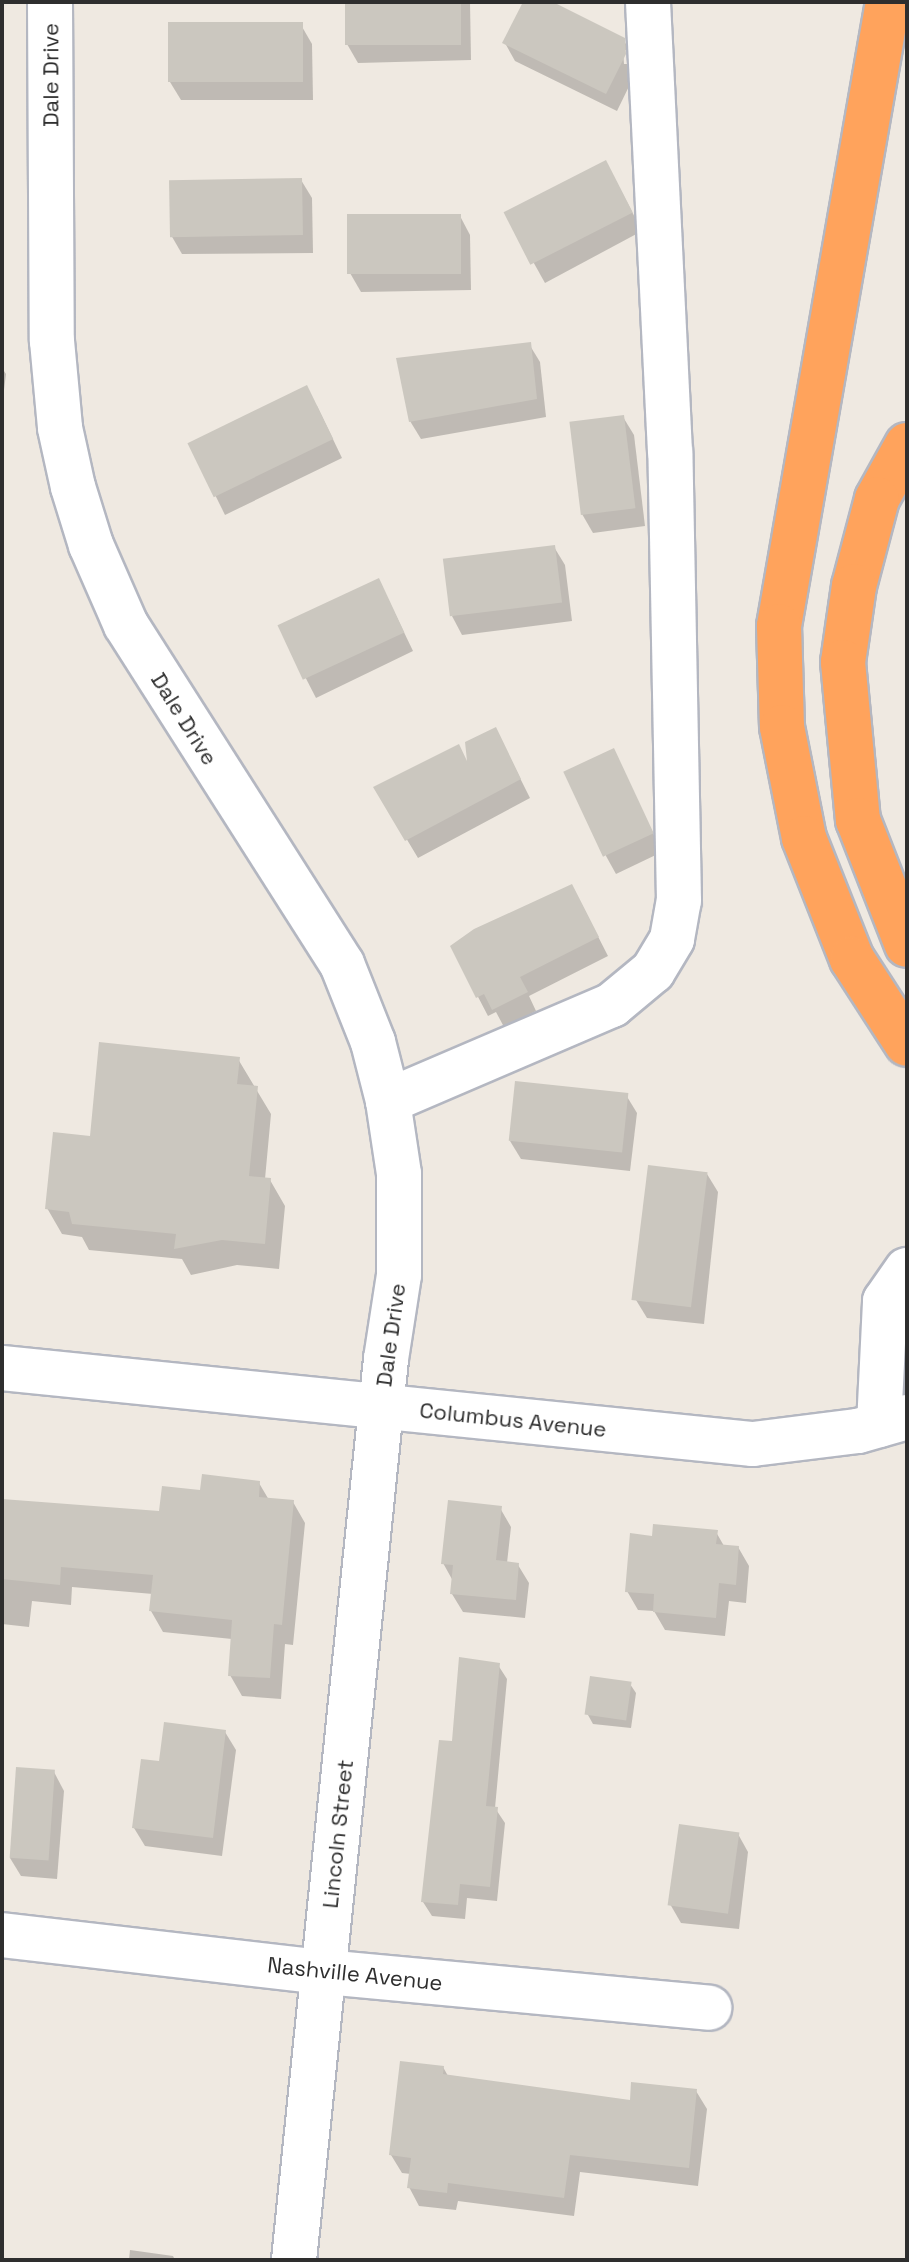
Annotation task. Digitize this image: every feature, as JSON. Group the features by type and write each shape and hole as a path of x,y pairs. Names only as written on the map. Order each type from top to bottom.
{"highway":[{"path":"888,2 779,626 782,727 804,838 852,959 907,1044"},
{"path":"907,445 877,499 854,586 843,662 858,820 907,945"}],"street":[{"name":"Dale Drive","path":"50,2 52,341 60,428 91,545 126,625 162,686 342,964 373,1042 388,1101 399,1174 399,1275 382,1407"},
{"path":"388,1101 612,1005 653,971 672,939 679,901 670,467 648,2"},
{"name":"Columbus Avenue","path":"2,1368 753,1444 858,1431 893,1421 885,1301 907,1270"},
{"name":"Lincoln Street","path":"294,2260 382,1407"},
{"name":"Nashville Avenue","path":"2,1935 324,1972 709,2008"}],"building":[{"path":"345,2 461,2 461,45 345,45"},
{"path":"523,2 553,2 625,38 626,54 606,94 502,43"},
{"path":"168,22 303,22 303,82 168,82"},
{"path":"606,160 633,213 530,265 504,212"},
{"path":"302,178 303,235 170,237 169,180"},
{"path":"347,214 461,214 461,274 347,274"},
{"path":"531,342 537,399 409,422 396,358"},
{"path":"307,385 333,439 214,497 187,443"},
{"path":"624,415 635,508 581,515 569,422"},
{"path":"555,545 562,603 450,616 443,559"},
{"path":"379,578 404,632 303,680 277,625"},
{"path":"496,727 521,779 405,841 373,787 459,744 467,761 465,742"},
{"path":"614,748 654,833 603,857 563,772"},
{"path":"572,884 599,937 520,977 528,992 492,1010 484,994 476,998 450,946 474,929"},
{"path":"99,1042 240,1057 237,1084 258,1086 249,1176 271,1178 265,1244 222,1240 174,1249 176,1234 72,1224 69,1212 45,1209 53,1132 90,1136"},
{"path":"515,1081 628,1093 622,1153 509,1141"},
{"path":"648,1165 708,1172 691,1307 631,1300"},
{"path":"202,1474 260,1481 259,1497 294,1500 282,1625 274,1624 270,1678 228,1676 232,1620 149,1611 153,1575 61,1567 60,1585 2,1579 2,1499 159,1511 162,1486 200,1490"},
{"path":"448,1500 502,1506 496,1560 519,1563 516,1600 450,1594 453,1565 441,1564"},
{"path":"653,1524 718,1530 716,1544 739,1546 736,1585 719,1583 716,1618 653,1612 654,1594 625,1592 630,1533 652,1536"},
{"path":"459,1657 500,1663 486,1806 498,1807 490,1887 460,1884 458,1905 421,1902 439,1740 452,1741"},
{"path":"590,1676 632,1682 626,1720 585,1715"},
{"path":"164,1722 226,1730 213,1838 132,1828 141,1759 159,1761"},
{"path":"16,1767 55,1770 49,1860 10,1858"},
{"path":"679,1824 739,1832 728,1914 668,1905"},
{"path":"400,2061 444,2066 443,2074 630,2100 631,2082 697,2089 689,2168 570,2155 564,2198 448,2183 447,2193 407,2188 411,2158 389,2155"}]}
